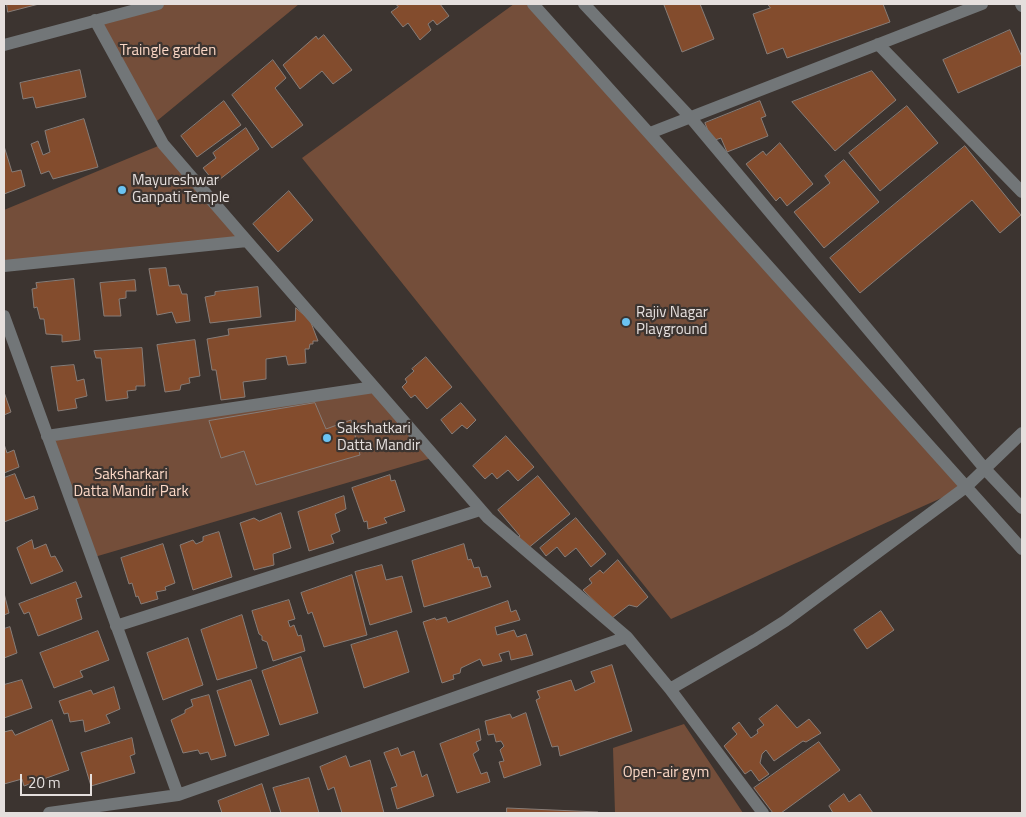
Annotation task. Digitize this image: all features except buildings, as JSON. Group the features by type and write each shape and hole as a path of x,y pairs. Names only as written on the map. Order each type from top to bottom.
{"street":[{"path":"4,45 158,4"},
{"path":"534,4 1022,549"},
{"path":"584,4 690,117 986,469 1022,508"},
{"path":"650,133 982,4"},
{"path":"95,20 163,144 480,510 627,637 670,689 763,813"},
{"path":"878,44 1022,192"},
{"path":"4,266 247,242"},
{"path":"4,316 178,795"},
{"path":"47,436 374,387"},
{"path":"670,689 755,640 785,620 966,487 1022,433"},
{"path":"116,626 480,510"},
{"path":"49,813 178,795 627,637"}],"green space":[{"name":"Traingle garden","path":"158,4 299,4 152,125 95,20"},
{"name":"Rajiv Nagar Playground","path":"514,4 533,4 966,487 671,619 302,158"},
{"path":"163,144 247,241 4,266 4,210"},
{"name":"Saksharkari Datta Mandir Park","path":"374,387 435,457 91,558 47,436"},
{"name":"Open-air gym","path":"684,724 743,813 615,813 613,748"}],"place":[{"name":"Mayureshwar Ganpati Temple","path":"122,190"},
{"name":"Rajiv Nagar Playground","path":"626,322"},
{"name":"Sakshatkari Datta Mandir","path":"327,438"}]}
